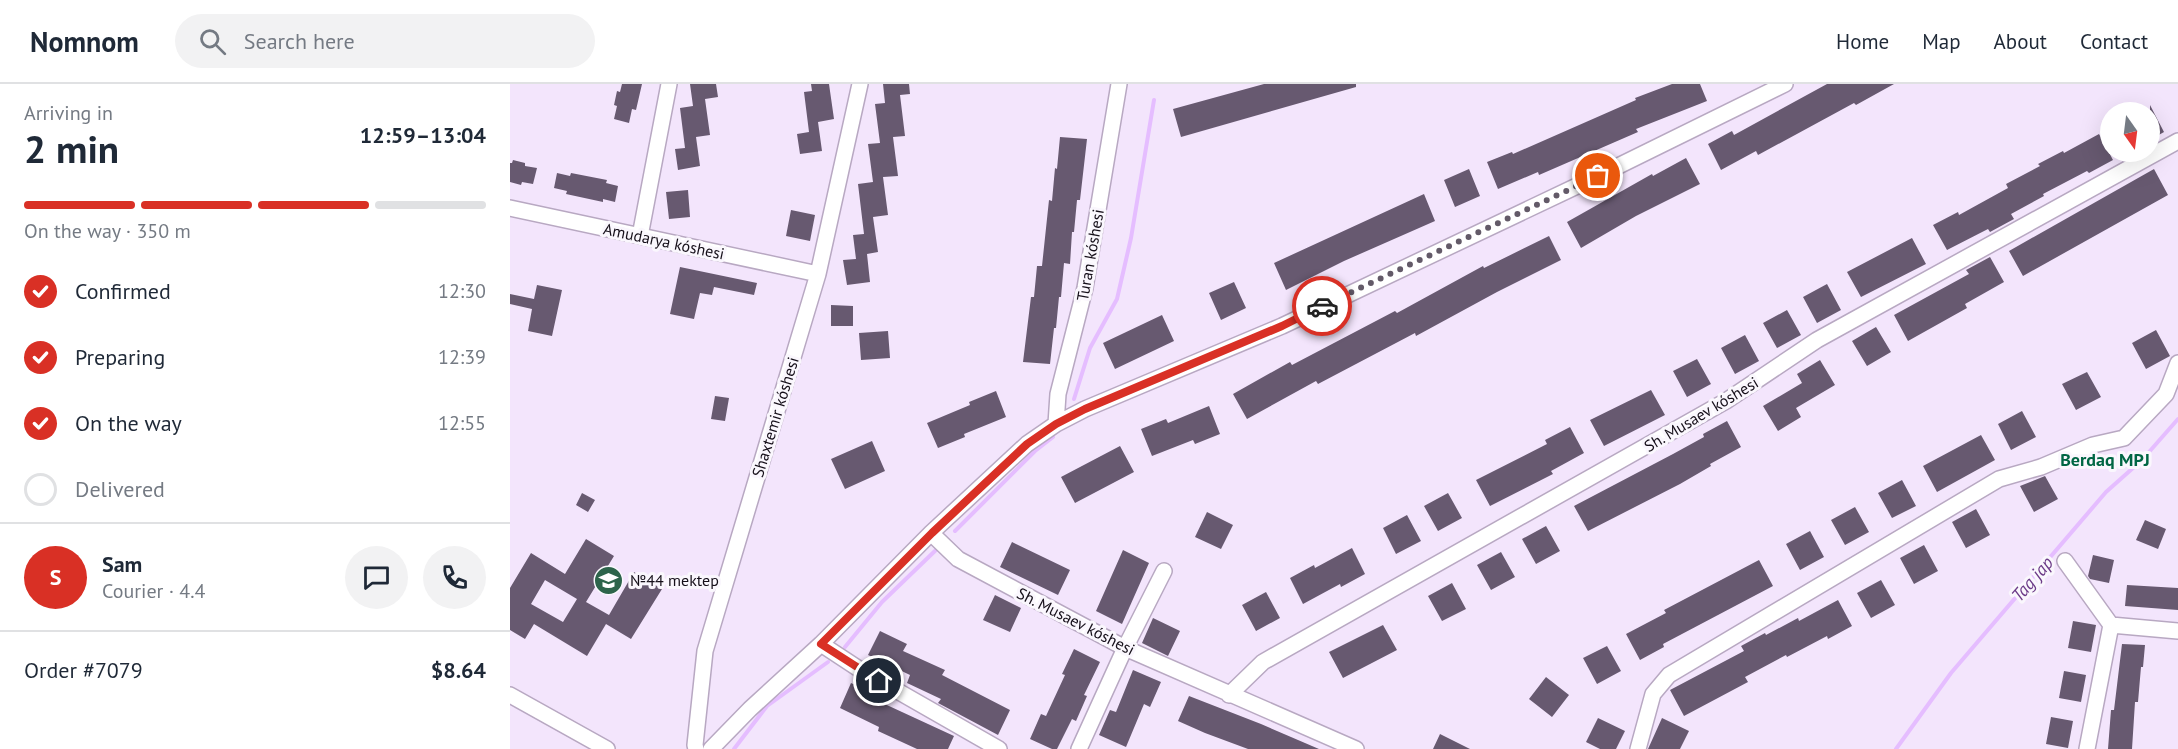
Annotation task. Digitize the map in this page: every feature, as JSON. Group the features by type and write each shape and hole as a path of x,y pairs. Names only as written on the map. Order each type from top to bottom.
{"street":[{"path":"640,236 669,84"},
{"name":"Shaxtemir kóshesi","path":"696,749 705,651 818,274 860,84"},
{"name":"Turan kóshesi","path":"1056,424 1058,394 1085,288 1119,84"},
{"path":"711,749 932,533 1027,444 1056,424 1085,409 1282,326 1598,176 1785,84"},
{"name":"Sh. Musaev kóshesi","path":"1229,695 1263,662 1726,401 1817,340 2178,141"},
{"name":"Amudarya kóshesi","path":"510,208 818,274"},
{"path":"1638,749 1653,694 1669,675 1999,479 2041,467 2093,445 2124,438 2166,394 2178,363"},
{"name":"Sh. Musaev kóshesi","path":"932,533 958,559 1125,648 1356,749"},
{"path":"2065,561 2111,625 2087,749"},
{"path":"1079,749 1125,648 1164,571"},
{"path":"2111,625 2178,631"},
{"path":"821,644 859,669 999,749"},
{"path":"510,695 607,749"}],"building":[{"path":"622,84 642,84 636,110 632,109 629,123 614,119 617,91 620,92"},
{"path":"690,84 716,84 718,97 705,99 710,135 696,137 700,166 678,170 675,149 685,148 680,108 693,106"},
{"path":"811,84 829,84 834,119 818,122 822,151 800,154 797,134 809,132 804,92 812,91"},
{"path":"883,84 909,84 910,94 900,95 905,136 893,137 898,176 883,177 888,215 873,217 878,252 867,254 870,282 847,285 843,260 856,259 853,235 864,234 858,184 873,182 868,144 880,143 875,104 885,103"},
{"path":"1264,84 1356,84 1356,87 1181,137 1173,109"},
{"path":"1672,84 1700,84 1707,101 1636,129 1638,132 1539,175 1538,172 1498,189 1487,162 1512,152 1513,154 1636,100 1635,98"},
{"path":"1827,84 1894,84 1758,155 1756,151 1721,170 1708,144 1732,131 1734,135"},
{"path":"2099,134 2100,162 2109,162 2043,194 2044,196 2011,214 2014,219 1990,232 1988,229 1947,250 1933,225 1958,212 1959,215 2008,188 2006,184 2040,166 2038,164 2063,151 2064,153"},
{"path":"1060,137 1087,139 1080,200 1077,200 1074,232 1072,232 1070,264 1064,263 1050,364 1023,362 1037,266 1042,266 1049,200 1052,201"},
{"path":"1686,158 1700,184 1636,216 1581,248 1567,222 1652,174 1653,176"},
{"path":"513,160 525,163 525,166 537,168 533,184 522,182 521,185 510,182 510,163"},
{"path":"1469,169 1480,196 1455,207 1444,180"},
{"path":"2154,169 2168,195 2023,276 2009,251"},
{"path":"557,173 570,176 571,173 607,180 606,183 618,186 615,202 603,199 603,202 566,194 567,191 554,188"},
{"path":"688,190 690,217 669,219 666,192"},
{"path":"1424,194 1435,221 1344,261 1286,290 1274,263"},
{"path":"791,210 815,215 810,241 786,236"},
{"path":"1549,236 1561,260 1416,336 1415,333 1318,384 1316,381 1247,419 1233,394 1290,362 1292,365 1395,311 1397,313 1483,266 1484,268"},
{"path":"1912,238 1926,264 1861,297 1847,272"},
{"path":"1990,257 2004,282 1965,304 1967,308 1908,341 1894,315 1969,274 1966,270"},
{"path":"680,267 757,283 754,295 714,287 712,295 700,293 694,319 670,314"},
{"path":"1234,282 1246,308 1221,320 1209,293"},
{"path":"1827,284 1841,310 1817,323 1803,297"},
{"path":"537,285 562,290 552,336 528,331 532,309 510,304 510,294 534,299"},
{"path":"831,305 853,306 853,326 831,326"},
{"path":"1787,310 1801,335 1777,348 1763,323"},
{"path":"1162,315 1174,341 1115,369 1103,343"},
{"path":"1876,327 1891,352 1867,366 1852,341"},
{"path":"2156,330 2170,356 2146,369 2132,343"},
{"path":"888,331 890,358 861,360 859,333"},
{"path":"1745,335 1759,361 1735,374 1721,348"},
{"path":"1697,359 1711,384 1687,397 1673,371"},
{"path":"1820,360 1835,385 1796,408 1801,417 1778,431 1763,406 1802,383 1797,374"},
{"path":"2087,372 2101,397 2076,410 2062,384"},
{"path":"1651,390 1665,415 1604,446 1590,420"},
{"path":"996,391 1006,417 964,434 965,437 938,448 927,423"},
{"path":"715,396 729,398 725,421 711,419"},
{"path":"1209,406 1220,434 1195,444 1193,440 1152,456 1141,429 1166,419 1168,423"},
{"path":"2022,411 2036,437 2011,450 1998,424"},
{"path":"1727,421 1741,447 1680,484 1588,531 1574,506 1704,437 1703,434"},
{"path":"1570,427 1584,453 1551,471 1553,474 1490,506 1476,480 1547,444 1545,440"},
{"path":"1981,435 1995,460 1937,492 1923,466"},
{"path":"872,441 885,471 845,489 831,459"},
{"path":"1120,446 1134,472 1075,503 1061,477"},
{"path":"2045,476 2058,499 2034,512 2020,486"},
{"path":"1902,480 1916,506 1892,518 1878,493"},
{"path":"582,493 595,500 588,512 576,505"},
{"path":"1448,493 1462,518 1438,531 1424,506"},
{"path":"1855,507 1869,532 1845,545 1831,520"},
{"path":"1976,509 1990,535 1966,548 1952,522"},
{"path":"1207,512 1233,525 1221,549 1195,537"},
{"path":"1407,515 1421,541 1396,554 1383,528"},
{"path":"2145,520 2166,529 2158,549 2136,540"},
{"path":"1546,526 1560,551 1536,564 1522,539"},
{"path":"1810,531 1824,557 1800,570 1786,544"},
{"path":"586,539 614,556 586,602 609,615 634,572 662,589 631,639 606,624 587,656 534,624 525,639 510,630 510,588 531,553 565,574","holes":["545,580 577,599 563,622 531,604"]},
{"path":"1012,542 1070,570 1058,595 1000,567"},
{"path":"1924,545 1938,571 1914,584 1900,558"},
{"path":"1352,548 1365,574 1341,587 1340,584 1303,604 1290,578 1314,565 1315,568"},
{"path":"1123,550 1149,563 1122,624 1096,611"},
{"path":"1501,552 1515,577 1491,590 1477,565"},
{"path":"2093,555 2114,560 2109,583 2090,579 2088,576"},
{"path":"1759,560 1773,586 1663,644 1664,647 1640,660 1626,634 1666,613 1664,610"},
{"path":"1881,580 1895,605 1871,618 1857,593"},
{"path":"1452,583 1466,609 1442,621 1428,596"},
{"path":"2127,585 2178,588 2178,610 2125,606"},
{"path":"1266,592 1280,618 1256,631 1242,605"},
{"path":"995,595 1021,608 1010,632 983,620"},
{"path":"1838,600 1852,626 1828,639 1827,636 1787,657 1786,655 1745,677 1748,682 1684,716 1670,690 1744,651 1741,646 1765,633 1766,635 1798,618 1799,621"},
{"path":"1153,618 1180,631 1168,656 1142,643"},
{"path":"2073,621 2096,625 2091,652 2068,648"},
{"path":"1383,625 1397,650 1343,678 1329,652"},
{"path":"880,631 907,644 903,651 945,670 942,675 1010,710 998,735 938,703 941,699 907,683 910,675 868,655"},
{"path":"2122,644 2145,645 2143,667 2141,667 2138,702 2135,702 2132,749 2108,749 2111,710 2114,710"},
{"path":"1607,646 1621,671 1597,684 1583,658"},
{"path":"1074,649 1100,662 1084,695 1087,696 1076,721 1072,719 1057,749 1052,749 1030,739 1041,714 1046,716"},
{"path":"1133,670 1161,682 1150,707 1144,704 1126,747 1099,735 1110,710 1116,712"},
{"path":"2064,671 2086,675 2081,702 2059,698"},
{"path":"1546,677 1569,695 1552,717 1529,699"},
{"path":"851,683 878,696 876,700 954,736 948,749 917,749 878,731 879,727 840,708"},
{"path":"1189,696 1319,749 1248,749 1205,733 1178,721"},
{"path":"2051,717 2073,721 2068,748 2046,744"},
{"path":"1598,718 1625,731 1616,749 1600,749 1586,742"},
{"path":"1662,718 1689,731 1680,749 1648,749"},
{"path":"1440,734 1470,749 1433,749"}],"waterway":[{"path":"1074,399 1090,348 1117,299 1131,238 1154,100"},
{"name":"Tag jap","path":"1896,749 1951,673 2106,492 2142,460 2178,419"},
{"path":"955,531 1035,451 1053,437"},
{"path":"845,647 882,602 937,549"},
{"path":"734,749 767,706 828,662"}],"way so far":[{"path":"1322,306 1598,176"}],"place":[{"name":"№44 mektep","path":"609,580"}],"district":[{"name":"Berdaq MPJ","path":"2105,459"}],"route":[{"path":"879,681 821,644 932,533 1027,444 1056,424 1085,409 1282,326 1322,306"}]}
